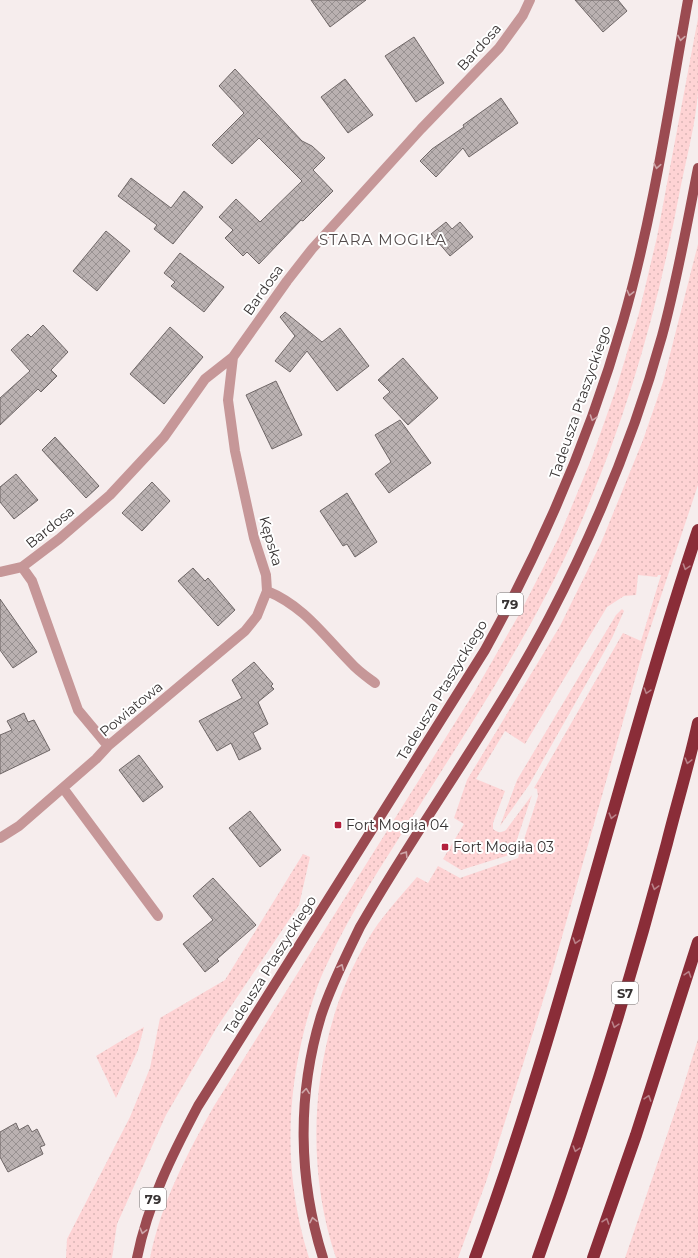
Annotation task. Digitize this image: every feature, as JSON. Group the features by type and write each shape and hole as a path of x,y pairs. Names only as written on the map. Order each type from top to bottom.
{"highway":[{"path":"475,1258 504,1180 524,1116 591,892 644,701 698,530"},
{"name":"S7","path":"538,1258 569,1172 618,1015 651,903 698,724"},
{"path":"593,1258 636,1135 698,942"}],"main road":[{"name":"Tadeusza Ptaszyckiego","path":"137,1258 147,1217 157,1188 178,1143 198,1106 485,650 525,576 558,505 594,412 629,299 647,219 688,0"},
{"path":"323,1258 308,1198 303,1144 304,1114 310,1062 321,1015 342,964 360,927 531,651 596,522 638,415 660,342 683,246 698,168"}],"street":[{"name":"Bardosa","path":"0,572 22,567 59,539 110,495 164,437 205,379 233,357 299,264 405,146 499,48 519,20 530,0"},
{"name":"Kępska","path":"233,357 228,400 235,451 254,538 266,575 267,591"},
{"path":"22,567 32,581 78,710 108,746"},
{"path":"267,591 284,598 298,608 353,665 376,683"},
{"name":"Powiatowa","path":"0,838 19,826 96,759 108,746 245,631 257,616 267,591"},
{"path":"63,788 158,916"}],"shaded area":[{"path":"698,18 697,104 670,240 646,340 615,437 597,484 577,532 540,607 490,694 358,904 323,972 317,987 298,1056 291,1114 290,1143 295,1200 309,1258 150,1258 161,1218 176,1179 214,1106 475,691 520,613 559,537 591,460 616,389 639,313 657,237"},
{"path":"698,244 698,485 645,644 552,972 486,1182 458,1258 336,1258 325,1219 319,1179 316,1138 318,1096 324,1055 334,1015 348,977 372,932 417,877 428,883 438,866 460,878 518,858 538,796 537,789 534,788 623,633 641,641 661,575 658,575 657,577 638,575 636,595 624,596 607,607 525,744 505,731 476,779 505,791 493,823 493,829 498,832 506,830 532,795 512,854 461,870 443,859 464,824 454,818 467,780 560,626 601,543 643,440 663,382"},
{"path":"622,609 624,611 612,638 529,785 500,826 517,780 616,615"},
{"path":"303,854 310,857 299,905 217,1027 166,1115 117,1224 112,1258 66,1258 67,1239 130,1117 150,1068 160,1018 225,980"},
{"path":"144,1027 138,1050 116,1098 96,1056"},
{"path":"698,1039 698,1258 625,1258 680,1097"}],"building":[{"path":"311,0 366,0 330,27"},
{"path":"575,0 618,0 627,11 603,32"},
{"path":"414,37 444,83 416,102 385,56"},
{"path":"235,69 302,141 312,146 325,158 313,170 333,191 303,221 301,220 259,264 247,252 243,256 225,238 233,230 219,217 236,199 260,222 302,181 259,138 232,164 212,145 244,113 219,86"},
{"path":"345,79 373,115 348,133 321,97"},
{"path":"501,98 518,123 469,157 463,148 436,177 420,161 432,149 464,127 463,125"},
{"path":"131,178 171,208 184,191 203,207 173,244 154,229 157,225 118,196"},
{"path":"446,222 452,229 460,222 473,237 450,256 431,234"},
{"path":"106,231 130,251 97,291 73,271"},
{"path":"180,253 224,287 204,312 171,286 175,282 164,273"},
{"path":"285,312 322,342 340,328 369,366 337,391 307,351 290,372 275,361 295,336 280,317"},
{"path":"43,325 68,352 51,370 57,376 41,392 38,389 0,425 0,398 30,371 11,350 28,334 31,337"},
{"path":"170,327 203,357 164,404 130,374"},
{"path":"403,358 438,398 408,425 383,398 390,392 378,380"},
{"path":"276,381 302,435 272,449 246,395"},
{"path":"400,420 431,463 389,493 375,474 391,462 375,435"},
{"path":"55,437 99,486 86,498 42,450"},
{"path":"16,474 38,500 14,519 0,502 0,487"},
{"path":"152,482 170,501 142,531 122,513"},
{"path":"347,493 377,542 355,557 347,544 343,546 320,511"},
{"path":"193,568 205,581 208,578 235,610 218,626 178,581"},
{"path":"0,599 37,652 13,668 0,650"},
{"path":"254,662 273,684 271,686 274,689 258,702 268,724 253,733 261,749 239,760 231,743 217,751 199,721 242,698 232,680"},
{"path":"24,713 28,722 34,720 50,750 0,774 0,735 12,730 7,721"},
{"path":"139,755 163,787 143,802 119,770"},
{"path":"250,811 281,850 260,867 229,828"},
{"path":"213,878 256,925 217,959 219,961 205,972 183,944 213,920 193,896"},
{"path":"16,1123 19,1130 28,1125 32,1132 37,1129 45,1145 40,1147 43,1154 8,1172 0,1157 0,1132"}],"place":[{"name":"Fort Mogiła 04","path":"338,825"},
{"name":"Fort Mogiła 03","path":"445,847"}],"district":[{"name":"STARA MOGIŁA","path":"383,240"}]}
